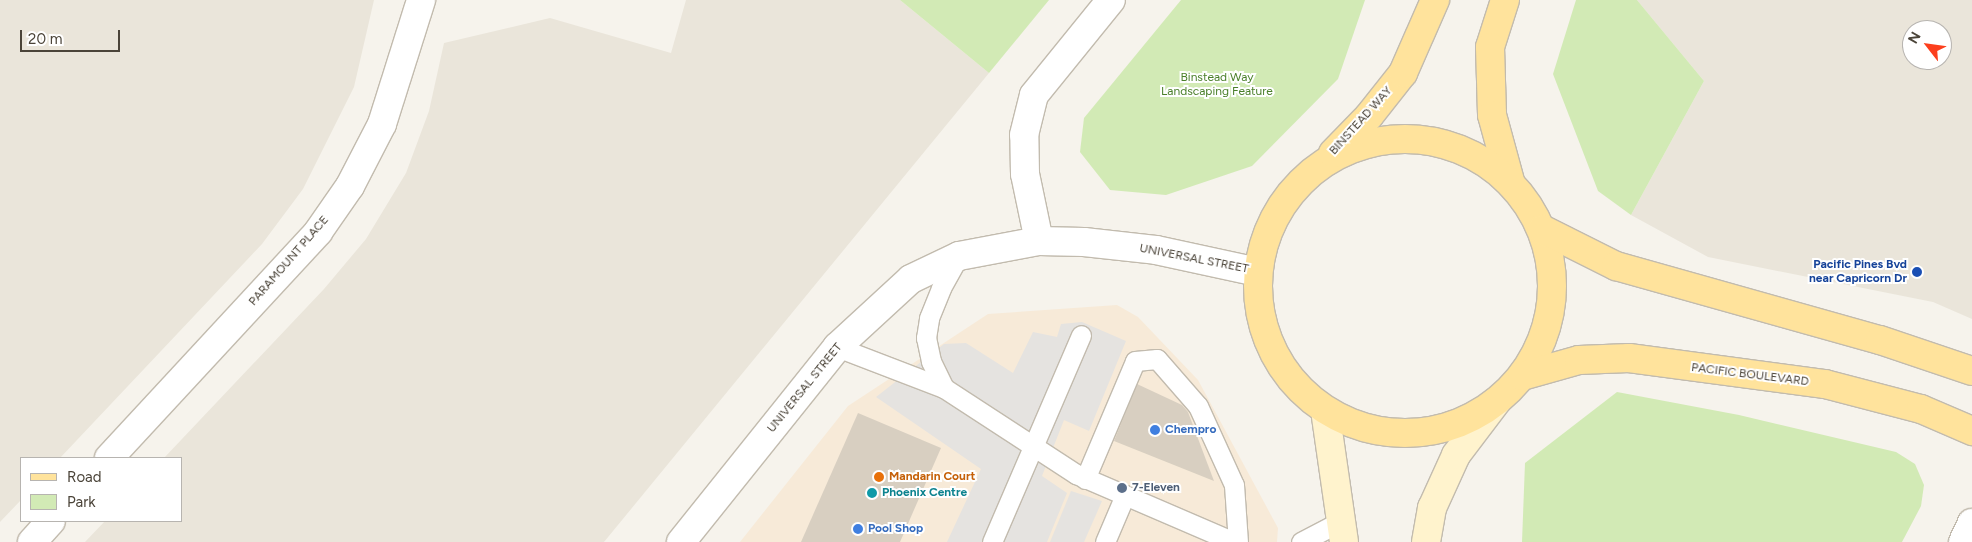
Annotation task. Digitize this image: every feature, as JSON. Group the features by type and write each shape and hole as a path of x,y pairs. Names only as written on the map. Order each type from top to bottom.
{"main road":[{"name":"BINSTEAD WAY","path":"1325,161 1369,116 1403,73 1435,0"},
{"path":"1504,0 1490,47 1492,115 1510,182"},
{"path":"1426,542 1432,508 1456,455 1497,401 1522,376 1542,342 1552,304 1552,266 1542,228 1528,203 1510,182 1470,152 1422,138 1372,141 1325,161 1300,182 1279,209 1265,239 1258,272 1260,312 1272,351 1295,384 1325,410 1367,429 1412,434 1457,424 1497,401"},
{"path":"1542,228 1616,266 1880,340 1972,371"},
{"name":"PACIFIC BOULEVARD","path":"1522,376 1579,360 1629,358 1825,384 1921,409 1972,431"},
{"path":"1325,410 1344,531"}],"street":[{"name":"PARAMOUNT PLACE","path":"110,457 318,232 350,186 382,124 421,0"},
{"path":"1040,241 1025,174 1024,135 1034,95 1111,0"},
{"name":"UNIVERSAL STREET","path":"682,542 837,347 911,279 958,256 1040,241 1084,242 1156,250 1258,272"},
{"path":"32,542 50,522"},
{"path":"1963,542 1972,523"}],"lane":[{"path":"944,388 931,361 926,338 929,318 940,288 958,256"},
{"path":"992,542 1080,335"},
{"path":"837,347 944,388 1085,478 1234,542"},
{"path":"1085,478 1135,361 1157,359 1198,406 1234,485 1238,542"},
{"path":"1105,542 1125,495"},
{"path":"1301,542 1344,531"}],"shaded area":[{"path":"0,0 374,0 354,87 303,189 262,244 61,457 20,457 20,501 0,522"},
{"path":"686,0 900,0 989,73 604,542 85,542 104,522 182,522 182,457 165,457 324,289 366,239 406,173 429,111 444,43 550,18 671,53"},
{"path":"1637,0 1972,0 1972,319 1933,302 1708,257 1631,215 1704,81"},
{"path":"1117,305 1138,317 1198,380 1278,528 1277,542 740,542 848,406 988,314"},
{"path":"1082,322 1126,341 1089,431 1064,420 1042,476 1067,493 1047,542 947,542 981,469 876,397 944,344 966,343 1013,373 1033,332 1057,337 1061,324"},
{"path":"1071,491 1102,501 1084,542 1050,542"}],"green space":[{"path":"900,0 1049,0 989,73"},
{"name":"Binstead Way Landscaping Feature","path":"1181,0 1365,0 1338,79 1252,166 1166,195 1110,190 1080,152 1084,118"},
{"path":"1576,0 1637,0 1704,81 1631,215 1598,191 1553,74"},
{"path":"1617,392 1739,415 1896,452 1915,464 1924,485 1921,506 1902,542 1522,542 1525,463"}],"building":[{"path":"1137,384 1182,405 1188,412 1214,481 1114,441"},
{"name":"Phoenix Centre","path":"858,413 941,448 900,542 801,542"}],"place":[{"name":"Pacific Pines Bvd near Capricorn Dr","path":"1917,272"},
{"name":"Chempro","path":"1155,430"},
{"name":"Mandarin Court","path":"879,477"},
{"name":"7-Eleven","path":"1122,488"},
{"name":"Phoenix Centre","path":"872,493"},
{"name":"Pool Shop","path":"858,529"}]}
